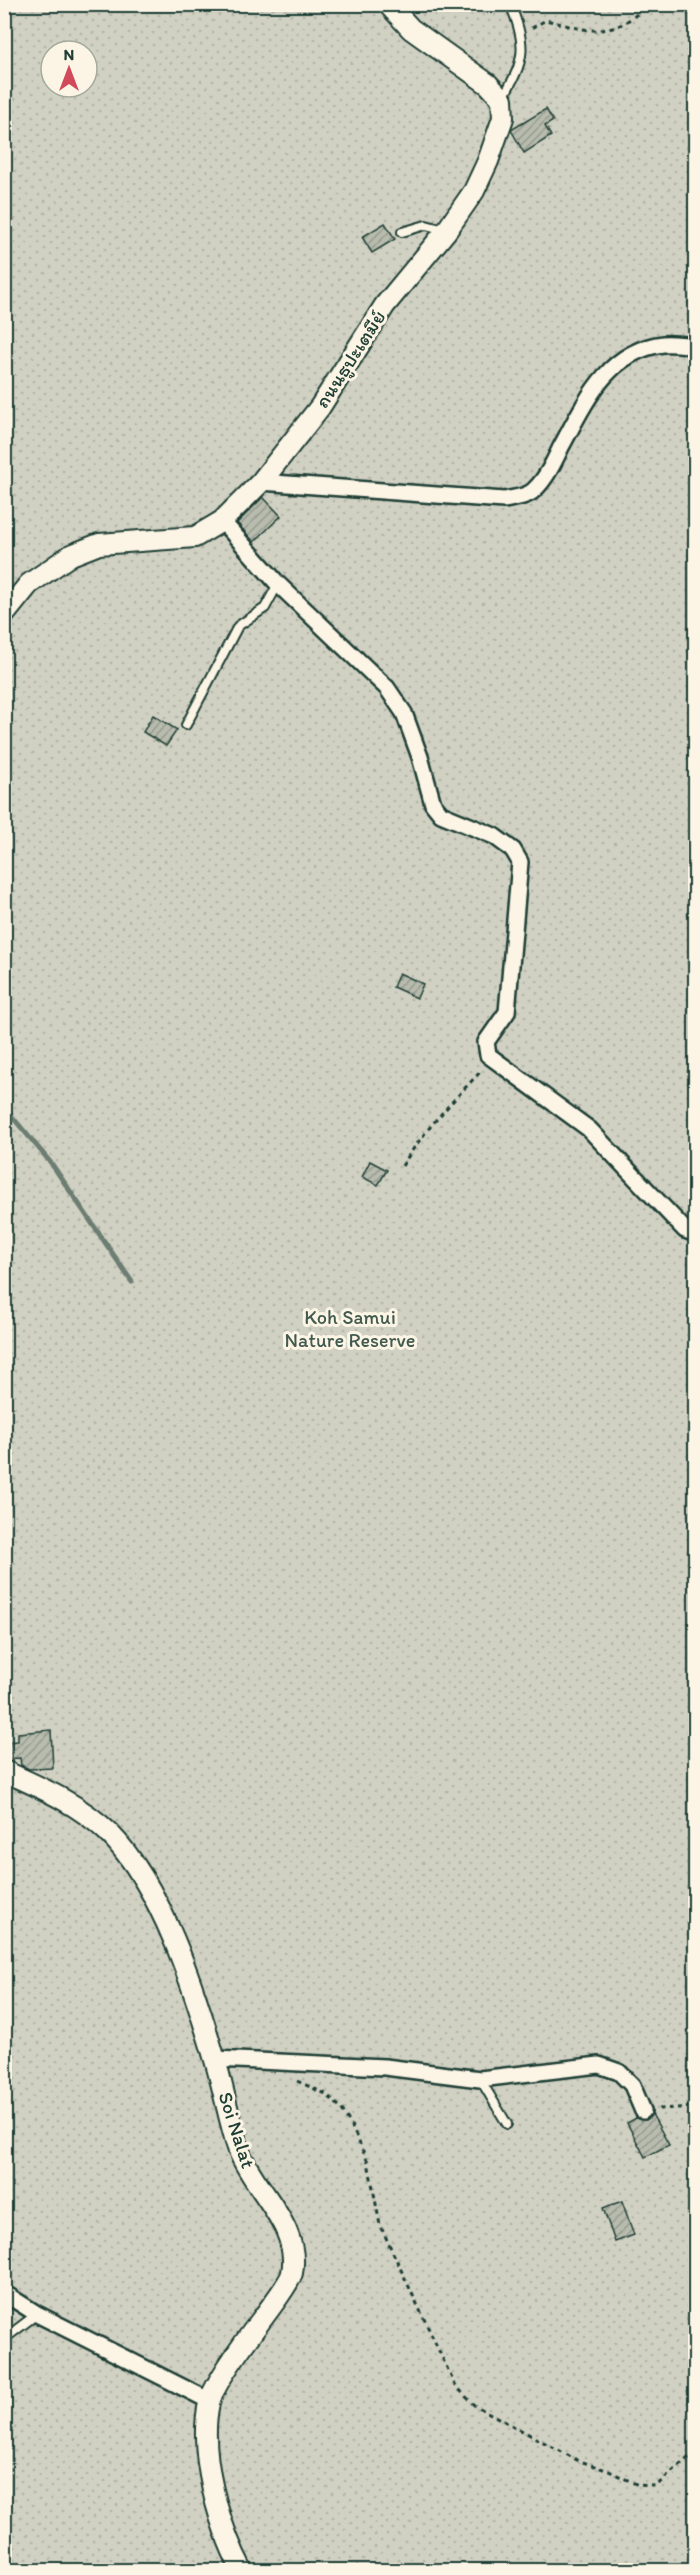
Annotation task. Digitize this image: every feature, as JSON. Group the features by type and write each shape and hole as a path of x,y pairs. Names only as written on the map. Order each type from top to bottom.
{"street":[{"path":"388,4 411,29 488,84 502,99"},
{"name":"ถนนธูปะเตมีย์","path":"4,615 29,584 71,555 99,544 195,537 222,520 261,482 320,407 385,305 447,230 474,190 488,161 503,118 502,99"},
{"path":"261,482 493,499 520,497 533,491 549,471 588,395 611,367 632,354 664,344 696,346"},
{"path":"222,520 278,584 387,688 404,713 420,757 433,804 441,814 494,836 513,850 520,862 507,1012 486,1042 485,1048 492,1060 589,1129 685,1230 696,1234"},
{"name":"Soi Nalat","path":"4,1771 51,1792 82,1811 109,1834 141,1876 165,1916 215,2059 239,2150 250,2174 282,2221 291,2249 292,2274 242,2348 210,2401 207,2441 214,2492 227,2543 242,2571"},
{"path":"215,2059 385,2067 480,2079 599,2065 620,2072 632,2085 643,2110"},
{"path":"4,2294 37,2314 210,2401"}],"lane":[{"path":"502,99 516,77 523,54 521,37 510,4"},
{"path":"402,232 426,225 447,230"},
{"path":"186,725 238,626 265,608 278,584"},
{"path":"480,2079 507,2124"},
{"path":"4,2338 37,2314"}],"path":[{"path":"521,37 546,20 589,31 605,31 622,24 651,4"},
{"path":"402,1167 416,1143 444,1109 492,1060"},
{"path":"291,2078 326,2094 341,2108 351,2125 368,2162 380,2225 436,2349 455,2385 474,2405 577,2460 609,2471 638,2485 656,2486 696,2451"},
{"path":"643,2110 696,2107"}],"green space":[{"name":"Koh Samui Nature Reserve","path":"5,5 695,5 695,2570 5,2570"}],"building":[{"path":"546,109 553,121 545,126 551,136 524,153 511,130"},
{"path":"385,223 395,239 372,253 362,237"},
{"path":"263,497 281,516 254,542 237,523"},
{"path":"153,715 177,730 166,746 143,732"},
{"path":"399,973 423,984 417,998 393,987"},
{"path":"370,1161 387,1170 378,1185 362,1177"},
{"path":"51,1730 53,1768 29,1769 21,1765 20,1758 4,1759 4,1742 18,1741 18,1733"},
{"path":"652,2114 669,2145 645,2157 627,2123 636,2118 646,2120"},
{"path":"622,2201 634,2235 615,2242 603,2208"}],"waterway":[{"path":"4,1107 51,1163 132,1282"}]}
